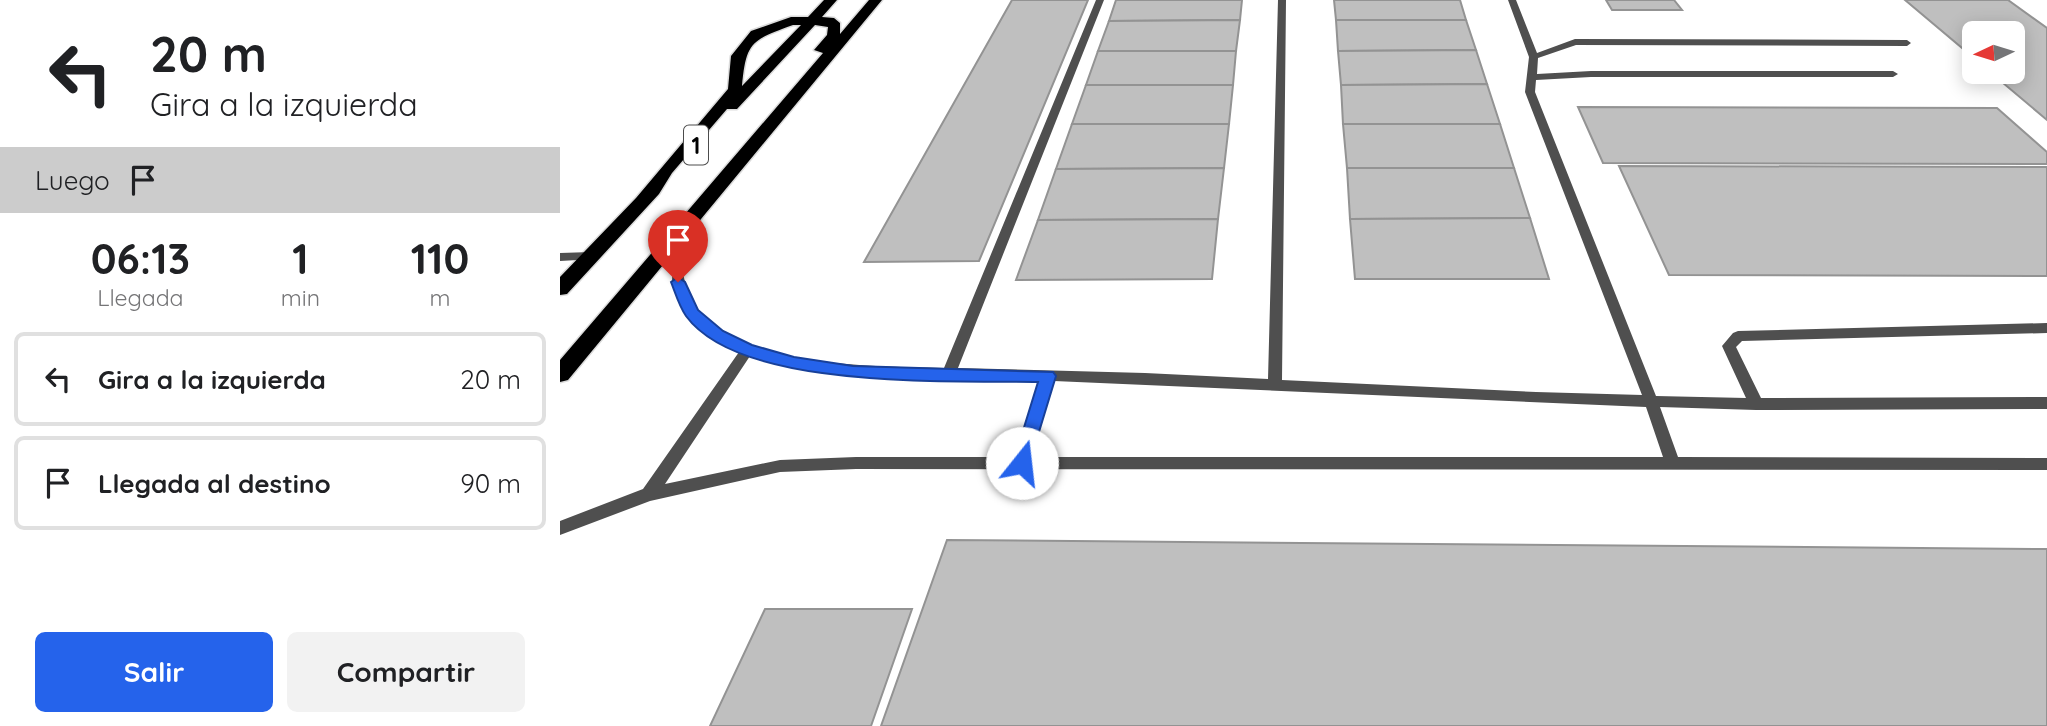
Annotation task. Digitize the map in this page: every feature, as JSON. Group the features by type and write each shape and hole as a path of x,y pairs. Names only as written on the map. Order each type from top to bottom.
{"highway":[{"name":"1","path":"560,289 831,0"},
{"name":"1","path":"560,374 876,0"},
{"path":"643,200 735,90 738,56 755,34 772,25 813,19 829,21 835,26 832,36 773,110 762,135"}],"lane":[{"path":"948,375 1100,0"},
{"path":"1275,384 1282,0"},
{"path":"1512,0 1534,57 1530,92 1651,401 1672,464"},
{"path":"1534,57 1575,42 1907,43"},
{"path":"1532,77 1591,74 1893,74"},
{"path":"678,234 678,282 692,313 718,335 747,350 794,362 853,372 1275,384 1756,404 2047,403"},
{"path":"560,257 591,256"},
{"path":"1756,404 1729,346 1738,336 2047,328"},
{"path":"649,494 747,350"},
{"path":"1022,463 1048,376"},
{"path":"560,528 649,494 780,466 856,463 2047,464"}],"building":[{"path":"1012,0 1088,0 979,261 864,262"},
{"path":"1116,0 1242,0 1240,20 1109,21"},
{"path":"1334,0 1460,0 1466,20 1336,20"},
{"path":"1606,0 1674,0 1682,10 1612,10"},
{"path":"1905,0 2008,0 2047,28 2047,120 2004,84 2025,84 2025,21 1962,21 1962,48"},
{"path":"1240,20 1236,51 1098,51 1109,21"},
{"path":"1336,20 1466,20 1476,50 1338,51"},
{"path":"1476,50 1487,84 1341,85 1338,51"},
{"path":"1098,51 1236,51 1233,85 1086,85"},
{"path":"1487,84 1500,124 1343,124 1341,85"},
{"path":"1086,85 1233,85 1229,124 1072,124"},
{"path":"1578,107 1997,108 2047,152 2047,164 1603,163"},
{"path":"1072,124 1229,124 1224,168 1056,169"},
{"path":"1343,124 1500,124 1514,168 1347,168"},
{"path":"1619,166 2047,167 2047,276 1669,275"},
{"path":"1224,168 1218,219 1038,220 1056,169"},
{"path":"1347,168 1514,168 1530,218 1350,219"},
{"path":"1530,218 1549,279 1355,279 1350,219"},
{"path":"1218,219 1212,279 1016,280 1038,220"},
{"path":"947,540 2047,549 2047,726 881,726"},
{"path":"765,609 912,609 871,726 710,726"}],"route":[{"path":"678,282 692,313 718,335 747,350 794,362 853,372 1048,376 1022,463"}]}
